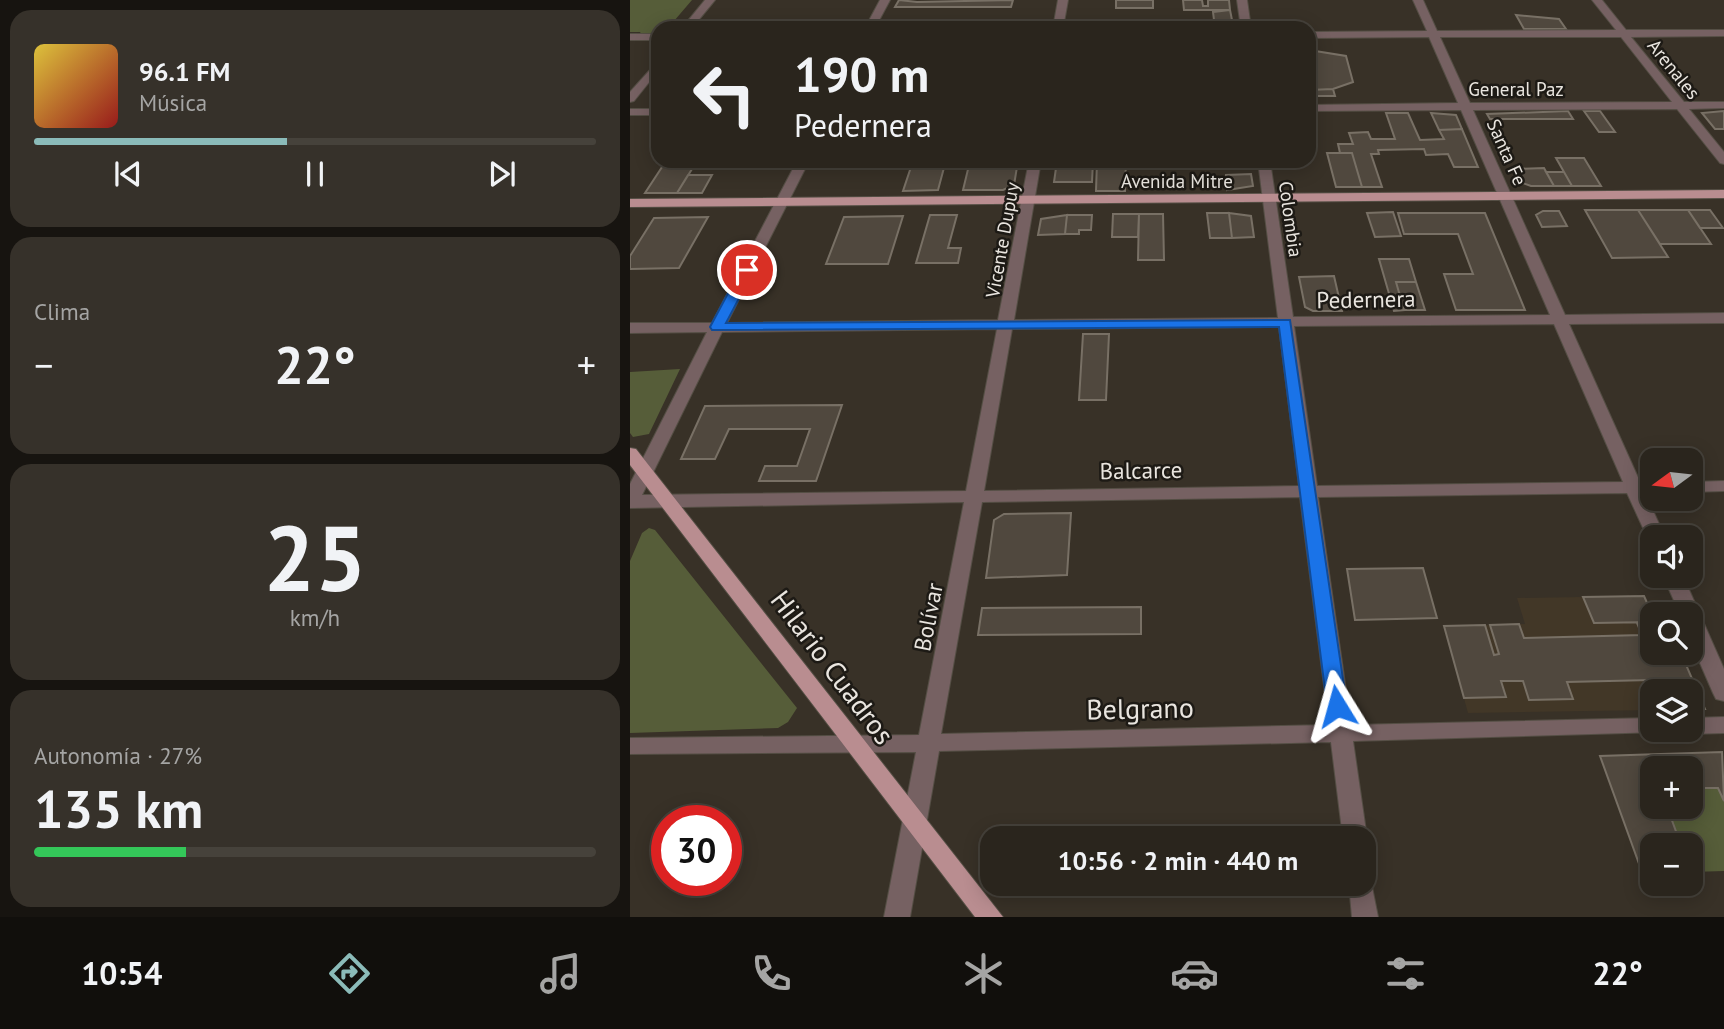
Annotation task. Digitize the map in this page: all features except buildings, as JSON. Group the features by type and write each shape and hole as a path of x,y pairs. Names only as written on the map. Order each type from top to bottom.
{"main road":[{"name":"Avenida Mitre","path":"630,203 1269,200 1724,194"},
{"name":"Hilario Cuadros","path":"630,453 664,500 783,647 853,744 990,917"}],"street":[{"path":"693,21 710,0"},
{"path":"874,21 885,0"},
{"path":"1059,21 1063,0"},
{"path":"1242,0 1245,21"},
{"name":"Santa Fe","path":"1418,0 1560,319 1640,481"},
{"name":"Arenales","path":"1597,0 1724,160"},
{"path":"1316,35 1724,33"},
{"path":"630,37 651,37"},
{"path":"630,99 651,73"},
{"name":"General Paz","path":"1316,107 1724,105"},
{"path":"630,112 651,112"},
{"path":"630,502 800,168"},
{"name":"Vicente Dupuy","path":"1007,325 1034,168"},
{"name":"Colombia","path":"1265,168 1353,826"},
{"name":"Pedernera","path":"630,328 1724,318"},
{"name":"Bolívar","path":"897,917 1007,325"},
{"path":"1703,487 1724,486"},
{"name":"Balcarce","path":"630,502 1640,487"},
{"path":"1703,645 1724,693"},
{"path":"1703,726 1724,725"},
{"name":"Belgrano","path":"630,746 929,743 1640,726"},
{"path":"1362,896 1365,917"}],"shaded area":[{"path":"1644,596 1647,602 1640,602 1640,665 1686,665 1692,679 1640,679 1640,710 1468,713 1444,626 1525,624 1517,598"}],"green space":[{"path":"630,0 692,0 674,21 651,21 651,35 630,32"},
{"path":"680,369 649,434 633,437 630,433 630,372"},
{"path":"649,528 655,530 797,708 788,722 778,728 630,733 630,561 642,533"},
{"path":"1703,788 1718,788 1724,801 1724,871 1703,872 1703,833 1677,833 1671,819 1703,819"}],"route":[{"path":"747,270 717,327 1285,323 1337,706"}]}
